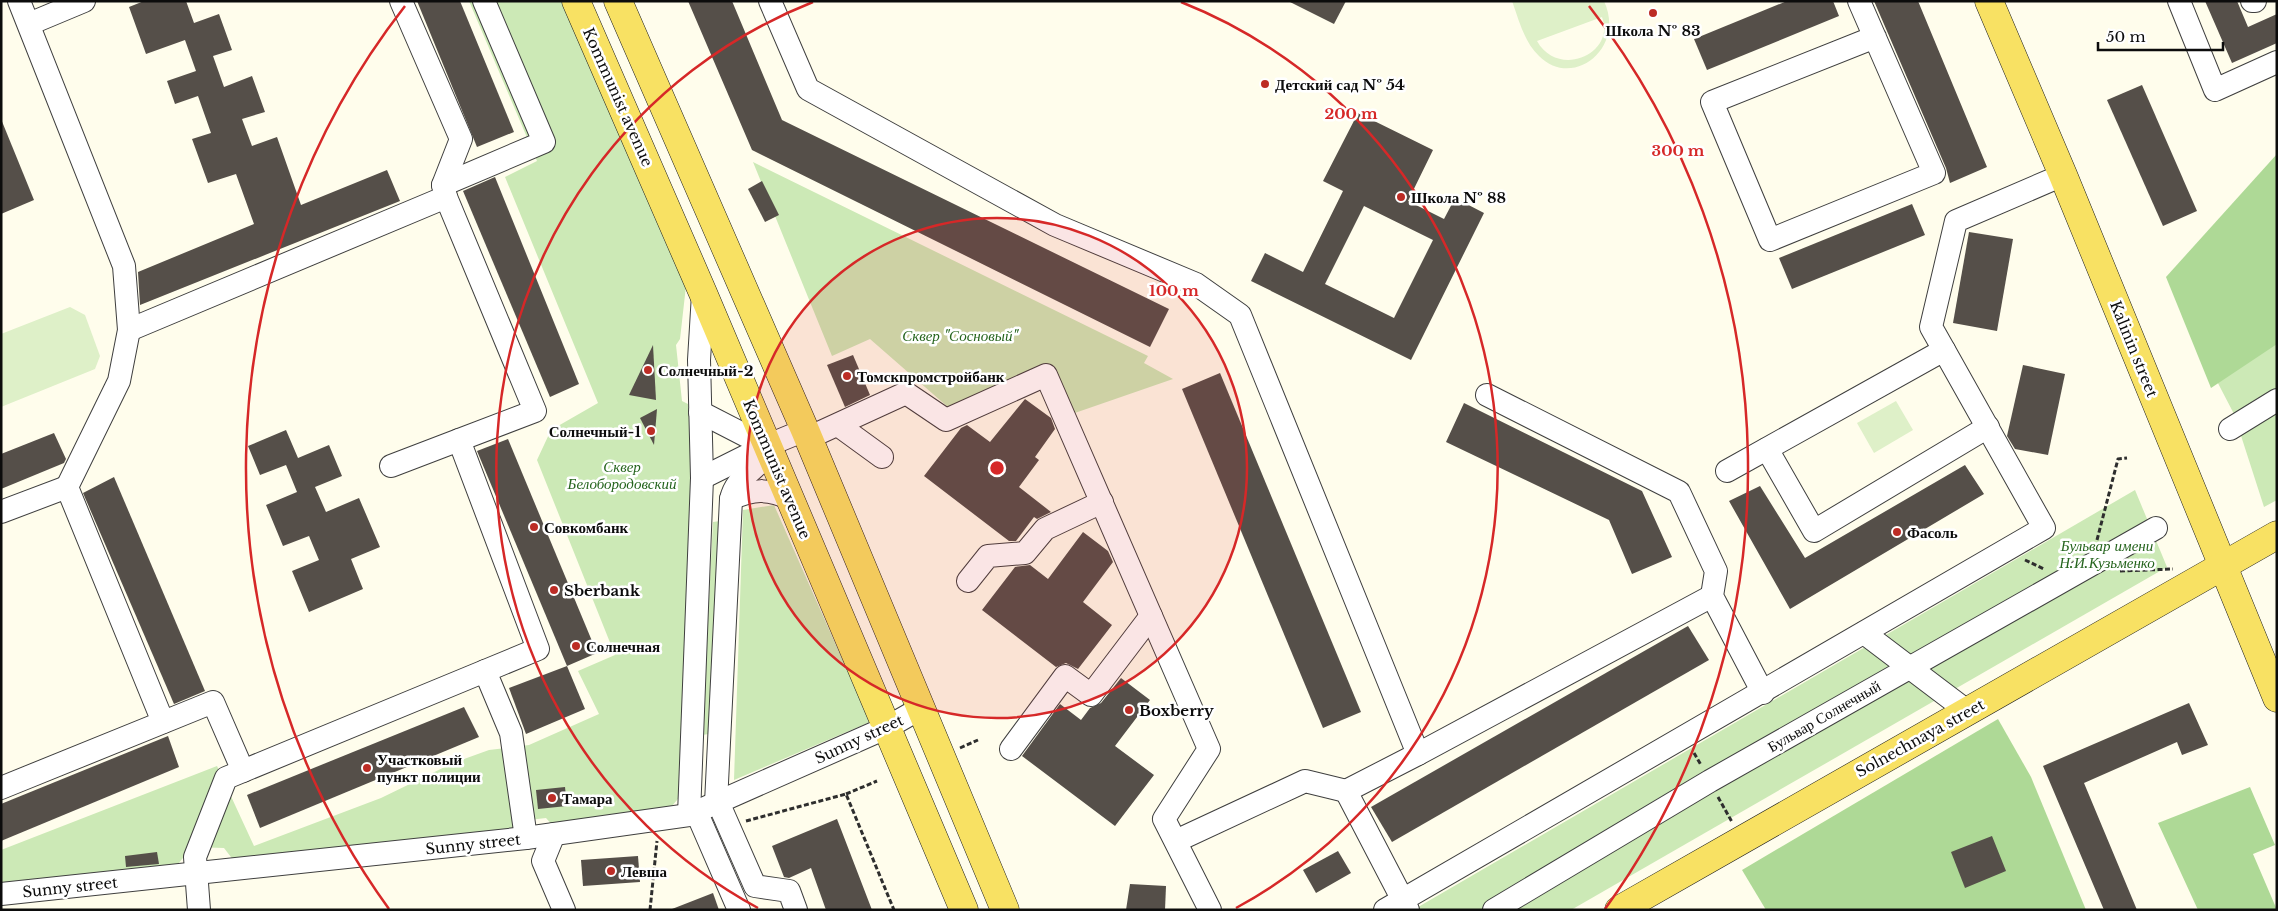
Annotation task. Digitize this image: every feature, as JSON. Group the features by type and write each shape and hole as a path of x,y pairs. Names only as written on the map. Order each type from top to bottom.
{"main road":[{"name":"Kommunist avenue","path":"576,1 703,293 766,446 888,728 964,910"},
{"path":"618,1 806,434 1006,910"},
{"name":"Kalinin street","path":"1989,1 2063,175 2277,698"},
{"name":"Solnechnaya street","path":"1619,910 2277,536"}],"street":[{"path":"1,512 67,487 119,381 129,330 124,266 19,1"},
{"path":"29,24 84,1"},
{"path":"391,466 536,410 444,191 461,139 401,1"},
{"path":"129,330 444,191 544,142 484,1"},
{"path":"770,1 808,89 1055,225 1196,284 1240,316 1418,754"},
{"path":"1859,1 1875,37 1934,173 1770,240 1712,102 1875,37"},
{"path":"2179,1 2214,90 2277,62"},
{"path":"1346,791 1399,906 2044,528 1931,327 1956,221 2063,175"},
{"path":"703,293 699,360 705,808 739,910"},
{"path":"1726,471 1944,350"},
{"path":"702,478 766,446 838,425 906,394 946,420 1046,375 1209,749 1164,819 1210,910"},
{"path":"1487,395 1679,492 1716,571 1712,596 1763,693"},
{"path":"2230,429 2277,400"},
{"path":"700,412 766,446"},
{"path":"838,425 882,457"},
{"path":"1767,448 1814,531 1988,427"},
{"path":"199,910 196,857 226,778 538,649 460,440"},
{"path":"766,446 759,463 748,471 733,489 731,499 705,808 755,886 789,891 796,910"},
{"path":"67,487 163,722"},
{"path":"731,499 745,493 774,490 790,499"},
{"path":"968,581 988,556 1025,553 1045,529 1102,502"},
{"name":"Бульвар Солнечный","path":"1494,910 1710,781 2156,528"},
{"path":"1176,842 1304,781 1346,791 1712,596"},
{"path":"1011,749 1065,676 1091,695 1151,616"},
{"path":"1864,633 1967,711"},
{"path":"485,670 511,733 526,838"},
{"path":"1,788 213,702 242,771"},
{"name":"Sunny street","path":"1,894 526,838 705,808 888,728 921,708"},
{"path":"554,834 543,861 564,910"}],"path":[{"path":"2090,565 2118,459 2127,458"},
{"path":"952,751 978,740"},
{"path":"752,820 846,794 877,781"},
{"path":"846,794 894,910"},
{"path":"650,910 657,841"}],"green space":[{"name":"Сквер Белобородовский","path":"469,1 562,1 686,286 680,339 676,345 682,401 688,404 696,424 682,794 667,812 554,827 546,818 529,820 522,833 234,861 224,848 192,847 178,864 1,884 1,850 217,766 254,846 381,798 453,763 489,750 529,745 599,714 578,671 615,655 537,460 551,430 598,403 505,177 537,161"},
{"path":"1512,1 1604,1 1609,18 1608,34 1602,48 1592,59 1580,66 1567,68 1552,65 1539,56 1529,44","holes":["1602,17 1604,30 1601,42 1593,51 1583,57 1570,60 1558,58 1546,52 1537,41"]},
{"path":"2277,154 2277,344 2211,388 2166,277"},
{"name":"Сквер \"Сосновый\"","path":"753,162 1148,356 1144,363 1173,379 1069,415 1048,368 949,408 870,339 832,356"},
{"path":"70,307 85,315 100,356 95,369 1,407 1,334"},
{"path":"2277,337 2277,500 2264,507 2234,414 2208,364"},
{"path":"1896,401 1913,430 1874,453 1857,423"},
{"name":"Бульвар имени Н.И.Кузьменко","path":"2135,490 2167,567 1571,910 1413,910"},
{"path":"774,505 870,722 734,780 743,510"},
{"path":"720,521 709,734 702,735 713,522"},
{"path":"1998,719 2031,777 2086,910 1766,910 1742,870"},
{"path":"2250,787 2275,845 2253,854 2277,910 2198,910 2158,823"}],"building":[{"path":"144,1 186,1 194,23 219,14 232,50 213,56 224,87 252,76 265,112 242,119 252,146 277,137 301,205 387,170 400,201 140,305 138,272 254,224 236,174 208,183 192,139 211,133 198,96 175,104 167,81 196,71 185,40 146,54 129,7"},
{"path":"417,1 460,1 514,132 477,147"},
{"path":"688,1 732,1 782,120 1169,309 1150,347 752,150"},
{"path":"1288,1 1346,1 1334,24"},
{"path":"1787,1 1833,1 1839,16 1707,70 1694,39"},
{"path":"1874,1 1918,1 1987,167 1950,183 1946,168"},
{"path":"2205,1 2237,1 2248,27 2277,14 2277,43 2232,63"},
{"path":"2142,85 2197,211 2163,226 2107,100"},
{"path":"1358,113 1433,150 1408,201 1444,219 1455,198 1484,213 1411,360 1251,281 1265,253 1303,272 1343,191 1323,181","holes":["1364,206 1433,240 1394,318 1325,284"]},
{"path":"1,119 34,200 1,214"},
{"path":"495,177 579,384 550,397 463,191"},
{"path":"762,181 779,215 765,222 748,189"},
{"path":"1912,204 1925,235 1792,289 1779,258"},
{"path":"1969,232 2013,239 1997,331 1953,323"},
{"name":"Солнечный-2","path":"653,345 656,400 629,395"},
{"path":"853,355 870,395 845,407 827,365"},
{"path":"2023,365 2065,374 2048,455 2015,449 2007,436"},
{"path":"1220,373 1361,712 1323,728 1182,389"},
{"path":"1025,399 1051,418 1055,429 1035,457 1039,460 1019,487 1051,512 1037,519 1034,517 1016,541 1009,541 924,476 961,428 967,425 990,442"},
{"path":"1464,403 1642,491 1672,557 1632,574 1609,520 1446,442"},
{"name":"Солнечный-1","path":"657,409 654,445 640,418"},
{"path":"286,430 298,458 329,445 342,476 315,487 326,512 359,498 380,547 351,559 363,589 309,612 292,571 319,560 309,536 283,546 266,505 297,492 286,465 260,475 248,446"},
{"path":"54,433 66,459 64,463 1,489 1,454"},
{"path":"508,439 597,653 567,666 477,451"},
{"path":"1965,465 1984,494 1790,609 1729,501 1760,486 1805,558"},
{"path":"114,477 205,691 174,704 83,493"},
{"path":"1083,532 1108,551 1113,562 1083,602 1112,625 1078,669 1066,663 1056,667 982,610 1015,567 1030,565 1048,579"},
{"path":"1688,626 1709,660 1392,842 1371,807"},
{"path":"567,666 585,709 526,734 509,688"},
{"path":"1121,678 1150,700 1115,746 1154,775 1115,826 1022,756 1060,704 1081,720 1090,708 1101,703"},
{"path":"2189,703 2208,745 2182,755 2177,742 2084,783 2137,910 2104,910 2043,766"},
{"path":"464,707 479,737 260,828 247,795"},
{"path":"168,736 179,767 1,841 1,804"},
{"name":"Тамара","path":"565,787 567,806 538,809 536,790"},
{"path":"837,819 872,910 826,910 811,868 789,878 784,877 772,846"},
{"path":"1992,836 2006,871 1965,888 1951,852"},
{"path":"1338,851 1351,873 1316,893 1303,870"},
{"path":"157,852 159,864 126,867 125,856"},
{"name":"Левша","path":"638,856 640,882 583,886 581,860"},
{"path":"1130,884 1166,886 1165,910 1126,910"},
{"path":"713,893 719,910 672,909"}],"place":[{"name":"Школа № 83","path":"1653,13"},
{"name":"Детский сад № 54","path":"1265,84"},
{"name":"Школа № 88","path":"1401,197"},
{"name":"Солнечный-2","path":"648,370"},
{"name":"Томскпромстройбанк","path":"847,376"},
{"name":"Солнечный-1","path":"651,431"},
{"name":"Совкомбанк","path":"534,527"},
{"name":"Фасоль","path":"1897,532"},
{"name":"Sberbank","path":"554,590"},
{"name":"Солнечная","path":"576,646"},
{"name":"Boxberry","path":"1129,710"},
{"name":"Участковый пункт полиции","path":"367,768"},
{"name":"Тамара","path":"552,798"},
{"name":"Левша","path":"611,871"}]}
